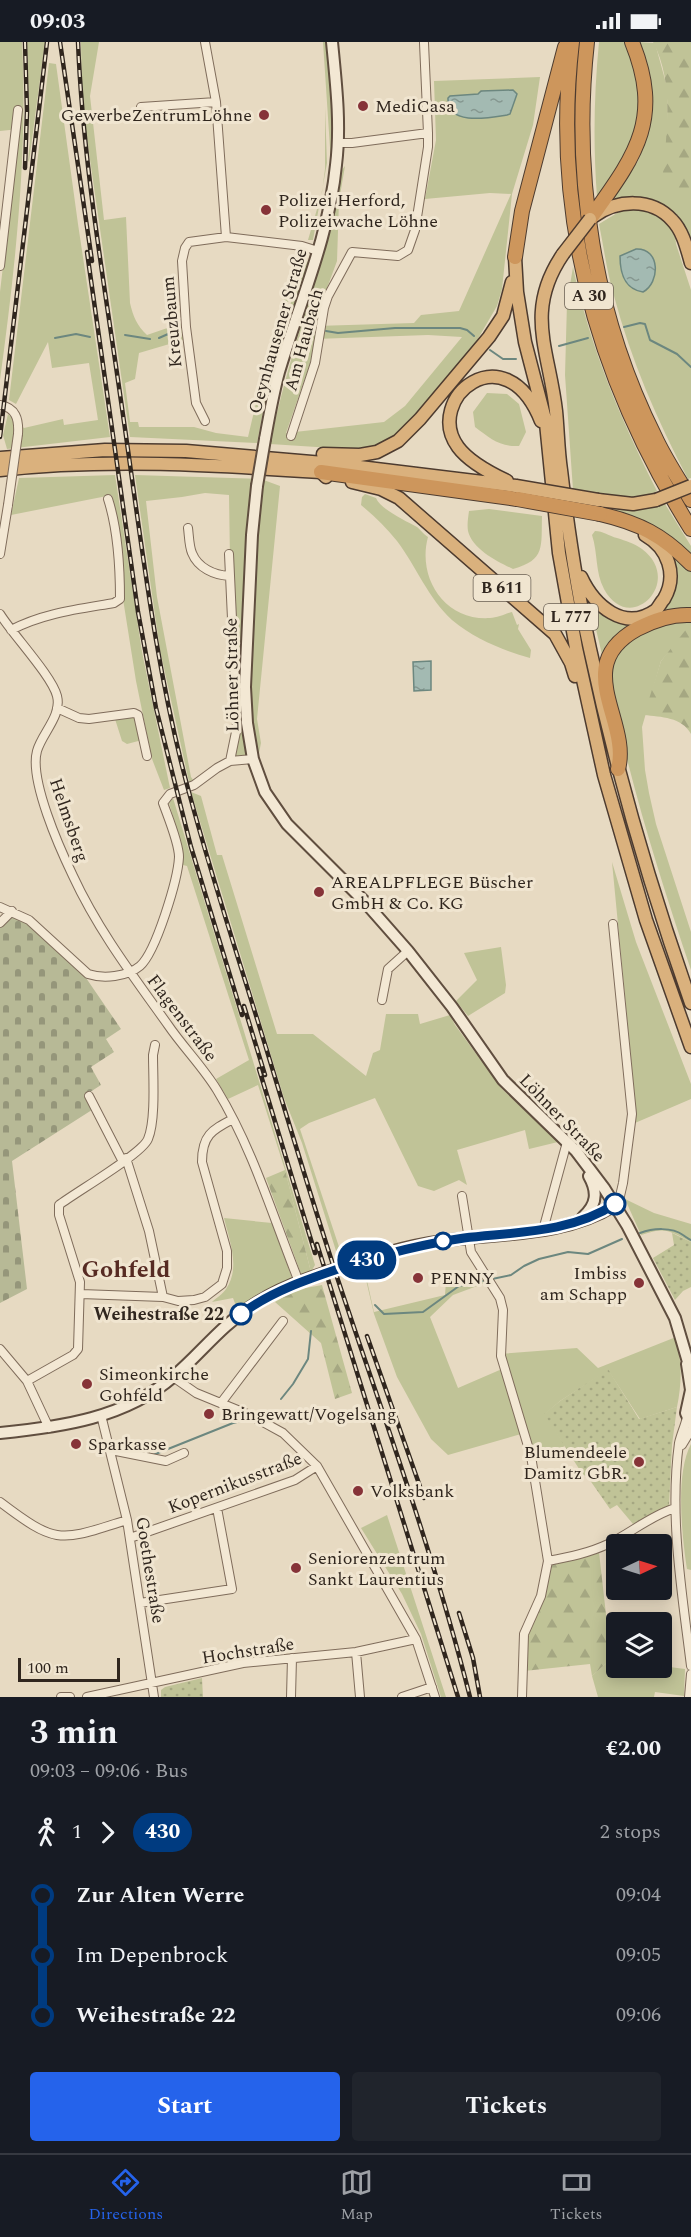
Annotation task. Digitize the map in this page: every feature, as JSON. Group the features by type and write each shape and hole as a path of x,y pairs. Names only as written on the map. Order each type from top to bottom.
{"highway":[{"path":"248,454 276,450 339,456 377,452 398,441 460,372 503,316 512,289 522,211 566,42"},
{"name":"A 30","path":"572,42 568,101 570,178 575,227 590,302 620,394 640,439 691,529"},
{"name":"A 30","path":"587,42 583,77 584,186 599,277 608,316 636,395 655,437 691,500"},
{"path":"590,219 602,206 627,167 637,148 644,126 644,80 632,42"},
{"path":"602,206 630,203 658,209 673,220 682,236 691,263"},
{"name":"L 777","path":"590,219 563,254 549,279 542,300 540,320 556,411 572,548 589,648 642,857 691,1003"},
{"name":"L 777","path":"515,257 517,292 525,342 546,423 559,553 576,648 604,776 646,920 691,1047"},
{"path":"516,493 458,446 451,429 451,413 454,400 463,389 477,378 498,377 514,382 527,395 536,410 549,456"},
{"path":"0,458 105,450 248,454 516,493 643,527 673,546 691,564"},
{"name":"B 611","path":"0,470 41,466 171,463 321,472 326,477 381,489 399,498 555,634 571,663 595,756 604,776"},
{"path":"321,472 633,504 656,500 691,486"},
{"path":"572,548 582,579 600,606 617,616 633,618 657,609 671,581 671,569 664,552 652,539 600,514"},
{"path":"618,768 621,756 605,681 609,657 628,634 645,625 664,618 691,615"}],"main road":[{"name":"Oeynhausener Straße","path":"257,486 278,374 318,251 328,213 336,166 338,112 332,42"},
{"name":"Löhner Straße","path":"257,486 250,555 245,687 247,723 253,759 265,792 287,824 364,901 408,951 452,1007 503,1080 576,1151 615,1204 675,1318 691,1372"},
{"path":"576,1151 594,1184 596,1194 593,1206 580,1220"},
{"path":"0,1433 49,1428 101,1415 132,1403 173,1377 227,1324 270,1296 299,1282 410,1247 543,1230 580,1220 615,1204"},
{"name":"Löhner Straße","path":"686,1352 691,1390 689,1412"}],"street":[{"path":"205,42 216,102 226,237"},
{"name":"Am Haubach","path":"291,436 315,363 324,308 352,252 398,256 408,250 416,222 428,147 423,43"},
{"path":"141,107 216,102"},
{"path":"0,266 18,130 18,110"},
{"path":"338,143 428,133"},
{"name":"Kreuzbaum","path":"205,421 196,403 186,327 182,261 185,248 189,242 226,237 302,246 318,251"},
{"path":"0,405 9,406 16,415 18,434 0,554"},
{"path":"11,630 43,616 114,603 120,599 112,510 108,499"},
{"path":"188,528 192,553 209,572 229,576"},
{"path":"229,554 237,728 230,760 253,759"},
{"path":"0,614 49,680 57,696 57,708 79,718 89,719 134,713 138,715 147,756"},
{"name":"Helmsberg","path":"57,708 38,750 36,763 38,781 53,830 73,877 101,930 128,972"},
{"name":"Flagenstraße","path":"230,760 194,785 170,794 164,803 179,854 176,872 164,916 149,957 139,968 128,972 216,1088 262,1183 299,1282"},
{"path":"0,907 28,920 88,974 99,978 128,972"},
{"path":"0,923 12,911"},
{"path":"613,924 632,1114 623,1183 620,1196 615,1204"},
{"path":"382,1000 388,969 408,951"},
{"path":"27,1382 73,1355 78,1349 81,1294 77,1269 59,1215 59,1205 125,1160 147,1141 151,1129 155,1045"},
{"path":"89,1096 125,1160 149,1231 163,1297"},
{"path":"81,1294 163,1297 178,1301 194,1300 215,1292 222,1284 227,1268 227,1251 202,1162 202,1148 211,1130 233,1119"},
{"path":"543,1230 567,1142"},
{"path":"462,1196 471,1252 500,1298 503,1310 501,1356 531,1456 548,1561 541,1596 524,1634 522,1697"},
{"path":"221,1403 283,1321"},
{"path":"0,1349 27,1382 49,1428"},
{"path":"173,1377 196,1393 252,1416 283,1433 317,1467 416,1639 435,1697"},
{"name":"Löhner Straße","path":"689,1412 679,1442 675,1508 687,1601 691,1666"},
{"name":"Goethestraße","path":"101,1415 127,1520 154,1697"},
{"name":"Löhner Straße","path":"679,1452 691,1431"},
{"path":"111,1450 165,1461 184,1453"},
{"name":"Kopernikusstraße","path":"130,1538 295,1480 317,1467"},
{"path":"0,1502 29,1524 60,1537 72,1537 127,1520"},
{"path":"140,1603 232,1589 217,1508"},
{"path":"548,1561 588,1553 663,1512 675,1508"},
{"name":"Hochstraße","path":"87,1697 243,1663 356,1652 416,1639"},
{"path":"356,1652 360,1697"},
{"path":"291,1697 292,1658"},
{"path":"689,1697 691,1674"},
{"path":"402,1697 432,1687"},
{"path":"61,1697 70,1697"}],"green space":[{"path":"0,42 22,42 23,127 19,212 0,380 0,292 19,129 0,131"},
{"path":"27,42 45,42 29,162 30,141"},
{"path":"81,42 99,42 90,96 104,220 126,217 130,303 133,312 138,324 147,335 182,323 183,340 139,353 135,379 125,383 130,422 138,422 139,427 194,427 216,433 248,437 277,324 298,256 300,258 274,354 257,443 130,437 82,104"},
{"path":"323,42 328,42 329,57 332,117 331,163"},
{"path":"599,42 626,42 637,77 639,98 638,114 630,144 616,171 597,197 595,119"},
{"path":"637,42 655,43 667,87 668,123 691,200 691,243 656,202 611,201 638,161 645,142 651,108"},
{"path":"653,42 691,42 691,200 665,179 663,173 667,123 666,89 660,57"},
{"path":"49,63 56,64 110,437 7,449 3,435 8,414 24,428 63,419 64,425 98,420 89,363 52,368 48,342 16,404 9,400"},
{"path":"540,77 533,125 512,194 502,289 497,306 476,342 418,414 393,439 363,450 270,444 335,205 342,170 345,166 339,201 337,261 320,307 316,326 414,323 421,315 459,311 511,194 490,193 425,199 436,140 434,81","holes":["428,335 462,337 405,406 384,422 286,433 310,364 315,339"]},
{"path":"325,107 327,163 323,187 325,169"},
{"path":"321,194 313,240 308,240"},
{"path":"622,210 650,211 667,220 675,233 676,244 691,290 691,478 688,479 655,412 621,320 609,278 599,224"},
{"path":"304,257 309,264 266,403 276,354"},
{"path":"573,267 597,354 657,491 647,495 626,499 573,490 565,375 567,303"},
{"path":"487,393 507,394 519,404 526,432 519,446 500,443 475,427 473,412"},
{"path":"115,475 142,652 170,788 164,790 152,759 136,681 123,599 112,495 11,515 19,478"},
{"path":"135,475 261,479 280,486 257,719 261,743 259,753 238,757 233,755 229,495 205,493 146,501 157,597 191,777 194,781 189,782 160,650"},
{"path":"365,494 376,498 388,510 417,527 428,537 427,567 438,594 447,604 459,612 474,617 493,618 512,612 517,625 519,624 518,629 531,650 530,658 489,643 452,620 429,592 397,541 361,505"},
{"path":"665,504 691,546 691,558 644,523 613,509 655,507"},
{"path":"489,509 542,516 540,550 531,561 513,569 486,554 470,538 469,511"},
{"path":"595,531 636,545 654,562 658,576 656,588 649,599 639,606 627,608 615,602 604,589 599,576 592,535"},
{"path":"665,545 691,568 691,612 647,621 604,663 590,604 606,617 623,622 668,599"},
{"path":"691,619 691,627 661,661 642,727 645,770 656,824 691,932 691,970 640,809 617,720 611,683 614,661 619,651 627,643 636,636 658,626"},
{"path":"688,627 691,627 691,734 677,721 644,715 661,661"},
{"path":"133,716 137,719 142,740 127,744 122,741 115,719"},
{"path":"191,792 201,796 217,855 222,855 277,1034 313,1034 366,1076 373,1053 380,1050 386,1014 418,1014 420,1024 450,1015 502,1089 558,1142 529,1149 525,1130 457,1150 467,1185 459,1180 434,1191 418,1186 375,1098 309,1123 300,1129 344,1262 337,1254 302,1143 284,1098"},
{"path":"173,798 315,1265 311,1272 285,1170 258,1085 228,1099 216,1079 249,1060 187,866 183,865 182,847 169,803"},
{"path":"612,862 636,942 691,1084 691,1099 635,1123 635,1101"},
{"path":"13,915 27,922 84,975 121,1029 106,1039 114,1052 91,1067 101,1085 87,1094 95,1108 12,1161 27,1289 0,1303 0,927"},
{"path":"501,947 505,993 468,1016 456,1001 477,980 464,953"},
{"path":"285,1170 311,1272 301,1274 266,1178"},
{"path":"625,1199 654,1213 691,1224 691,1242 667,1231 641,1235"},
{"path":"224,1218 272,1223 292,1278 261,1292 237,1309 233,1298 212,1302 226,1289 233,1272 231,1244"},
{"path":"672,1233 691,1242 691,1287 683,1291 675,1300 653,1258 674,1245"},
{"path":"363,1267 374,1312 445,1295 446,1281 461,1277 478,1279 483,1275 488,1282 453,1295 430,1317 458,1388 502,1369 499,1354 577,1348 598,1368 676,1337 681,1372 677,1407 640,1419 608,1370 560,1401 545,1414 565,1446 530,1463 521,1434 448,1455 431,1439 397,1377 374,1314"},
{"path":"322,1285 352,1393 335,1399 321,1343 275,1302 295,1290"},
{"path":"608,1369 639,1419 677,1407 672,1445 669,1506 633,1524 617,1505 610,1509 587,1476 583,1475 544,1414"},
{"path":"691,1444 691,1570 687,1569 683,1540 681,1488 686,1457"},
{"path":"387,1515 446,1697 441,1697 421,1634 402,1594 361,1528"},
{"path":"599,1552 606,1614 606,1663 592,1676 590,1664 524,1671 526,1635 545,1597 551,1563"},
{"path":"606,1663 606,1678 672,1678 672,1667 685,1669 684,1696 655,1692 654,1697 598,1697 592,1676"},
{"path":"202,1678 203,1697 161,1697 161,1690 165,1687"}],"water":[{"path":"513,90 517,94 510,114 507,115 470,118 454,113 449,107 448,98 450,96 478,94 481,91"},
{"path":"636,249 644,250 654,260 653,281 643,292 627,284 621,268 620,256"},
{"path":"431,661 431,690 414,691 413,662"}],"waterway":[{"path":"624,327 645,324 650,340 677,354 691,367"},
{"path":"326,331 338,333 395,328 460,328 474,336"},
{"path":"159,338 177,330"},
{"path":"55,338 76,334 90,337"},
{"path":"125,335 150,339"},
{"path":"559,346 588,338"},
{"path":"490,350 503,359 516,359"},
{"path":"640,1233 656,1229 668,1230 679,1232 691,1240"},
{"path":"375,1305 384,1314 423,1312 459,1286 511,1275 539,1259 568,1252 588,1254 622,1239"},
{"path":"281,1399 308,1359 311,1331"},
{"path":"153,1455 245,1420"}],"railway":[{"path":"25,42 27,111 25,168"},
{"path":"0,437 47,42"},
{"path":"60,42 92,261"},
{"path":"78,42 85,134 102,271 150,603 178,748 208,860 338,1280 425,1539 470,1697"},
{"path":"87,252 138,612 156,708 191,847 242,1015"},
{"path":"244,1006 265,1075"},
{"path":"259,1069 315,1253"},
{"path":"317,1244 458,1697"},
{"path":"367,1336 424,1498"},
{"path":"459,1613 473,1658 480,1697"}],"bus line":[{"name":"430","path":"241,1314 270,1296 304,1280 410,1247 543,1230 580,1220 615,1204"}],"place":[{"name":"MediCasa","path":"363,106"},
{"name":"GewerbeZentrumLöhne","path":"264,115"},
{"name":"Polizei Herford, Polizeiwache Löhne","path":"266,210"},
{"name":"AREALPFLEGE Büscher GmbH & Co. KG","path":"319,892"},
{"name":"PENNY","path":"418,1278"},
{"name":"Imbiss am Schapp","path":"639,1283"},
{"name":"Weihestraße 22","path":"241,1314"},
{"name":"Simeonkirche Gohfeld","path":"87,1384"},
{"name":"Bringewatt/Vogelsang","path":"209,1414"},
{"name":"Sparkasse","path":"76,1444"},
{"name":"Blumendeele Damitz GbR.","path":"639,1462"},
{"name":"Volksbank","path":"358,1491"},
{"name":"Seniorenzentrum Sankt Laurentius","path":"296,1568"}],"district":[{"name":"Gohfeld","path":"126,1270"}]}
